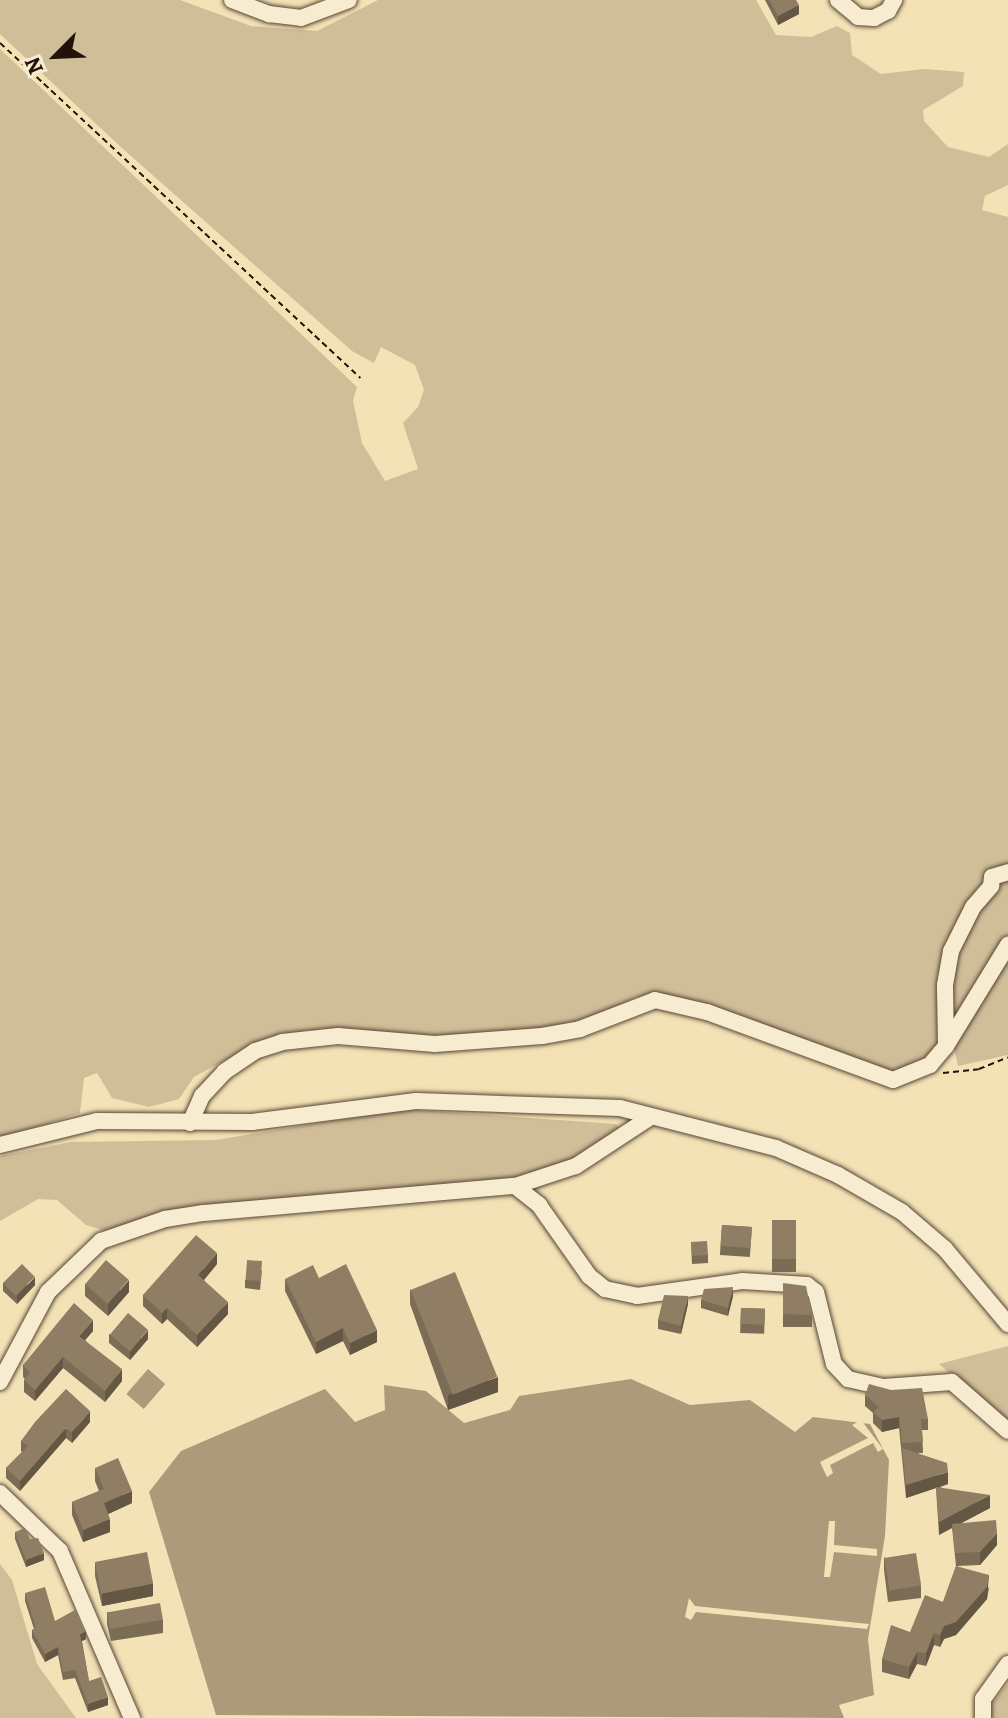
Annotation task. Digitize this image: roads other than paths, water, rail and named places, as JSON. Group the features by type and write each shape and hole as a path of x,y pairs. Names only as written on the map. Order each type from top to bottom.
{"street":[{"path":"232,0 269,14 301,18 349,0"},
{"path":"838,0 858,17 874,18 888,11 894,0"},
{"path":"946,1046 945,985 951,951 973,907 991,886 992,877 1008,872"},
{"path":"190,1123 202,1096 224,1072 255,1051 282,1042 338,1036 405,1045 542,1036 580,1029 655,1000 707,1012 877,1078 914,1075 946,1046 1008,945"},
{"path":"0,1145 97,1121 252,1122 416,1101 582,1104 620,1108 649,1118 776,1148 838,1175 902,1212 945,1249 1008,1324"},
{"path":"0,1382 48,1292 101,1241 165,1219 204,1213 515,1186 576,1166 649,1118"},
{"path":"515,1186 539,1205 589,1276 605,1289 650,1296 742,1281 807,1285 816,1292 834,1364 848,1379 884,1387 952,1382 1008,1431"},
{"path":"0,1493 60,1551 132,1718"},
{"path":"983,1718 983,1699 1008,1664"}]}
